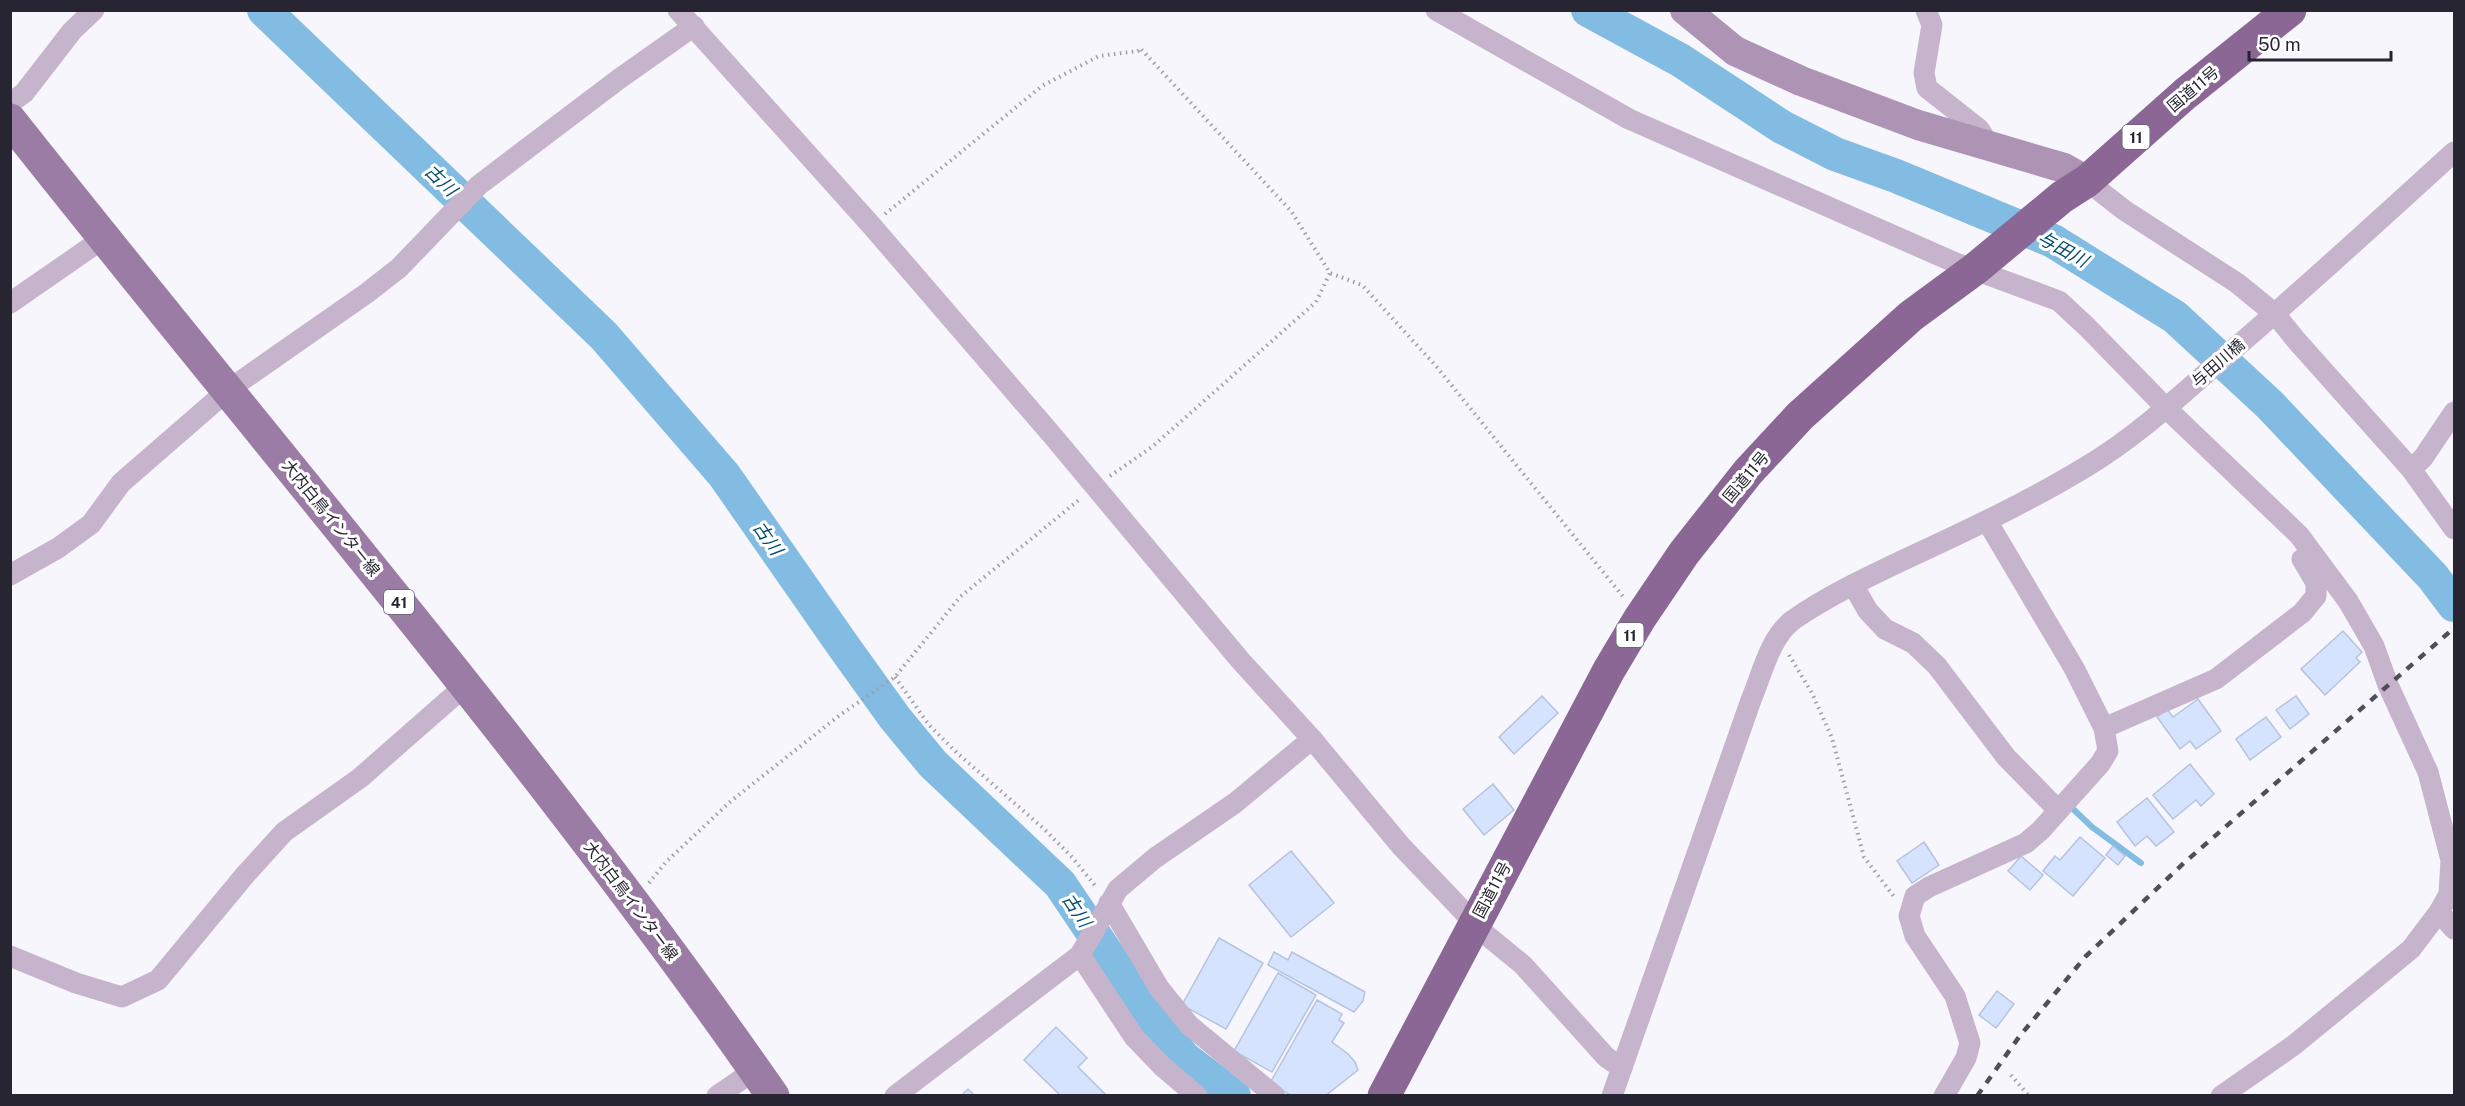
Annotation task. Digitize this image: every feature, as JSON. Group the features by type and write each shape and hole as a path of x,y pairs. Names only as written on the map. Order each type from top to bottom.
{"highway":[{"name":"国道11号","path":"1384,1095 1609,670 1640,618 1684,553 1748,472 1800,416 1911,316 1982,264 2061,199 2087,181 2186,94 2285,12"}],"main road":[{"name":"大内白鳥インター線","path":"10,120 466,685 634,901 764,1083"}],"street":[{"path":"10,103 24,93 72,31 94,10"},
{"path":"678,10 871,225 1401,846 1484,933 1523,965 1606,1057 1622,1068"},
{"path":"1436,10 1629,119 1956,263 1982,264 2059,301 2170,404 2299,535 2348,602 2374,646 2388,685 2428,772 2451,860 2449,894 2439,912 2411,949 2294,1045 2221,1095"},
{"path":"1685,10 1735,51 1782,72 1918,125 2064,168 2087,181 2124,210 2237,283 2269,320 2295,340 2411,469 2454,529"},
{"path":"1926,10 1932,25 1924,73 1927,88 1979,129 1990,146"},
{"path":"10,575 58,548 91,524 121,483 228,390 367,293 399,268 479,185 619,79 694,26"},
{"name":"与田川橋","path":"1617,1094 1622,1068 1751,700 1782,630 1792,621 1852,585 1987,521 2085,468 2170,404 2269,320 2454,152"},
{"path":"10,303 104,238"},
{"path":"2411,469 2423,458 2454,412"},
{"path":"1944,1095 1966,1058 1970,1043 1955,996 1915,936 1909,916 1915,896 1929,887 2026,843 2041,830 2100,764 2108,751 2104,728 2074,668 1987,521"},
{"path":"2104,728 2216,680 2302,613 2316,596 2316,583 2298,552 2299,535"},
{"path":"1852,585 1868,611 1885,629 1913,643 1937,666 2006,757 2058,810"},
{"path":"10,956 76,983 122,997 158,980 238,883 284,832 360,778 466,685"},
{"path":"895,1095 1082,952 1118,889 1155,858 1234,803 1312,739"},
{"path":"1106,908 1159,988 1190,1025 1275,1095"},
{"path":"2439,912 2454,929"},
{"path":"1082,952 1134,1037 1162,1066 1197,1095"},
{"path":"717,1095 764,1083"}],"path":[{"path":"871,225 1042,87 1099,56 1138,51 1140,48 1291,211 1330,273 1362,285 1436,366 1640,618"},
{"path":"634,901 666,862 731,801 895,677 960,597 1095,487 1152,447 1316,302 1330,273"},
{"path":"1774,644 1787,652 1797,668 1812,693 1832,738 1864,857 1909,916"},
{"path":"895,677 929,725 957,753 1044,828 1072,857 1106,908"},
{"path":"2011,1075 2029,1095"}],"building":[{"path":"2343,631 2362,652 2356,658 2360,662 2325,695 2301,669"},
{"path":"1542,696 1558,713 1514,754 1499,737"},
{"path":"2296,696 2309,714 2290,729 2276,710"},
{"path":"2198,699 2221,731 2196,749 2190,741 2180,749 2157,717 2167,709 2173,717"},
{"path":"2266,717 2281,737 2250,760 2236,739"},
{"path":"2190,764 2214,794 2201,806 2196,800 2173,819 2153,795"},
{"path":"1493,784 1514,810 1484,835 1463,809"},
{"path":"2147,798 2174,832 2156,846 2147,836 2135,846 2117,822"},
{"path":"2080,837 2105,858 2073,896 2043,871 2055,856 2060,860"},
{"path":"1924,842 1939,865 1912,883 1897,861"},
{"path":"2113,846 2125,856 2118,865 2106,855"},
{"path":"1291,851 1334,903 1291,937 1249,885"},
{"path":"2021,856 2043,875 2030,890 2008,871"},
{"path":"1219,938 1263,963 1226,1029 1182,1005"},
{"path":"1274,952 1288,960 1292,952 1365,992 1363,1001 1354,1012 1268,965"},
{"path":"1278,973 1316,995 1272,1072 1234,1051"},
{"path":"1997,991 2014,1004 1996,1028 1979,1015"},
{"path":"1317,1000 1342,1014 1339,1020 1344,1023 1332,1042 1348,1054 1358,1070 1325,1096 1292,1096 1270,1083"},
{"path":"1056,1027 1087,1058 1078,1067 1107,1096 1061,1096 1024,1060"},
{"path":"968,1089 975,1096 961,1096"}],"waterway":[{"name":"古川","path":"264,10 604,336 724,475 895,718 933,764 1060,884 1143,1007 1184,1058 1234,1096"},
{"name":"与田川","path":"1588,10 1680,60 1782,127 1835,154 1896,176 2053,241 2175,317 2270,405 2433,577 2454,605"},
{"path":"2072,808 2092,827 2141,863"}],"railway":[{"path":"1977,1096 2019,1037 2086,956 2185,862 2454,628"}]}
